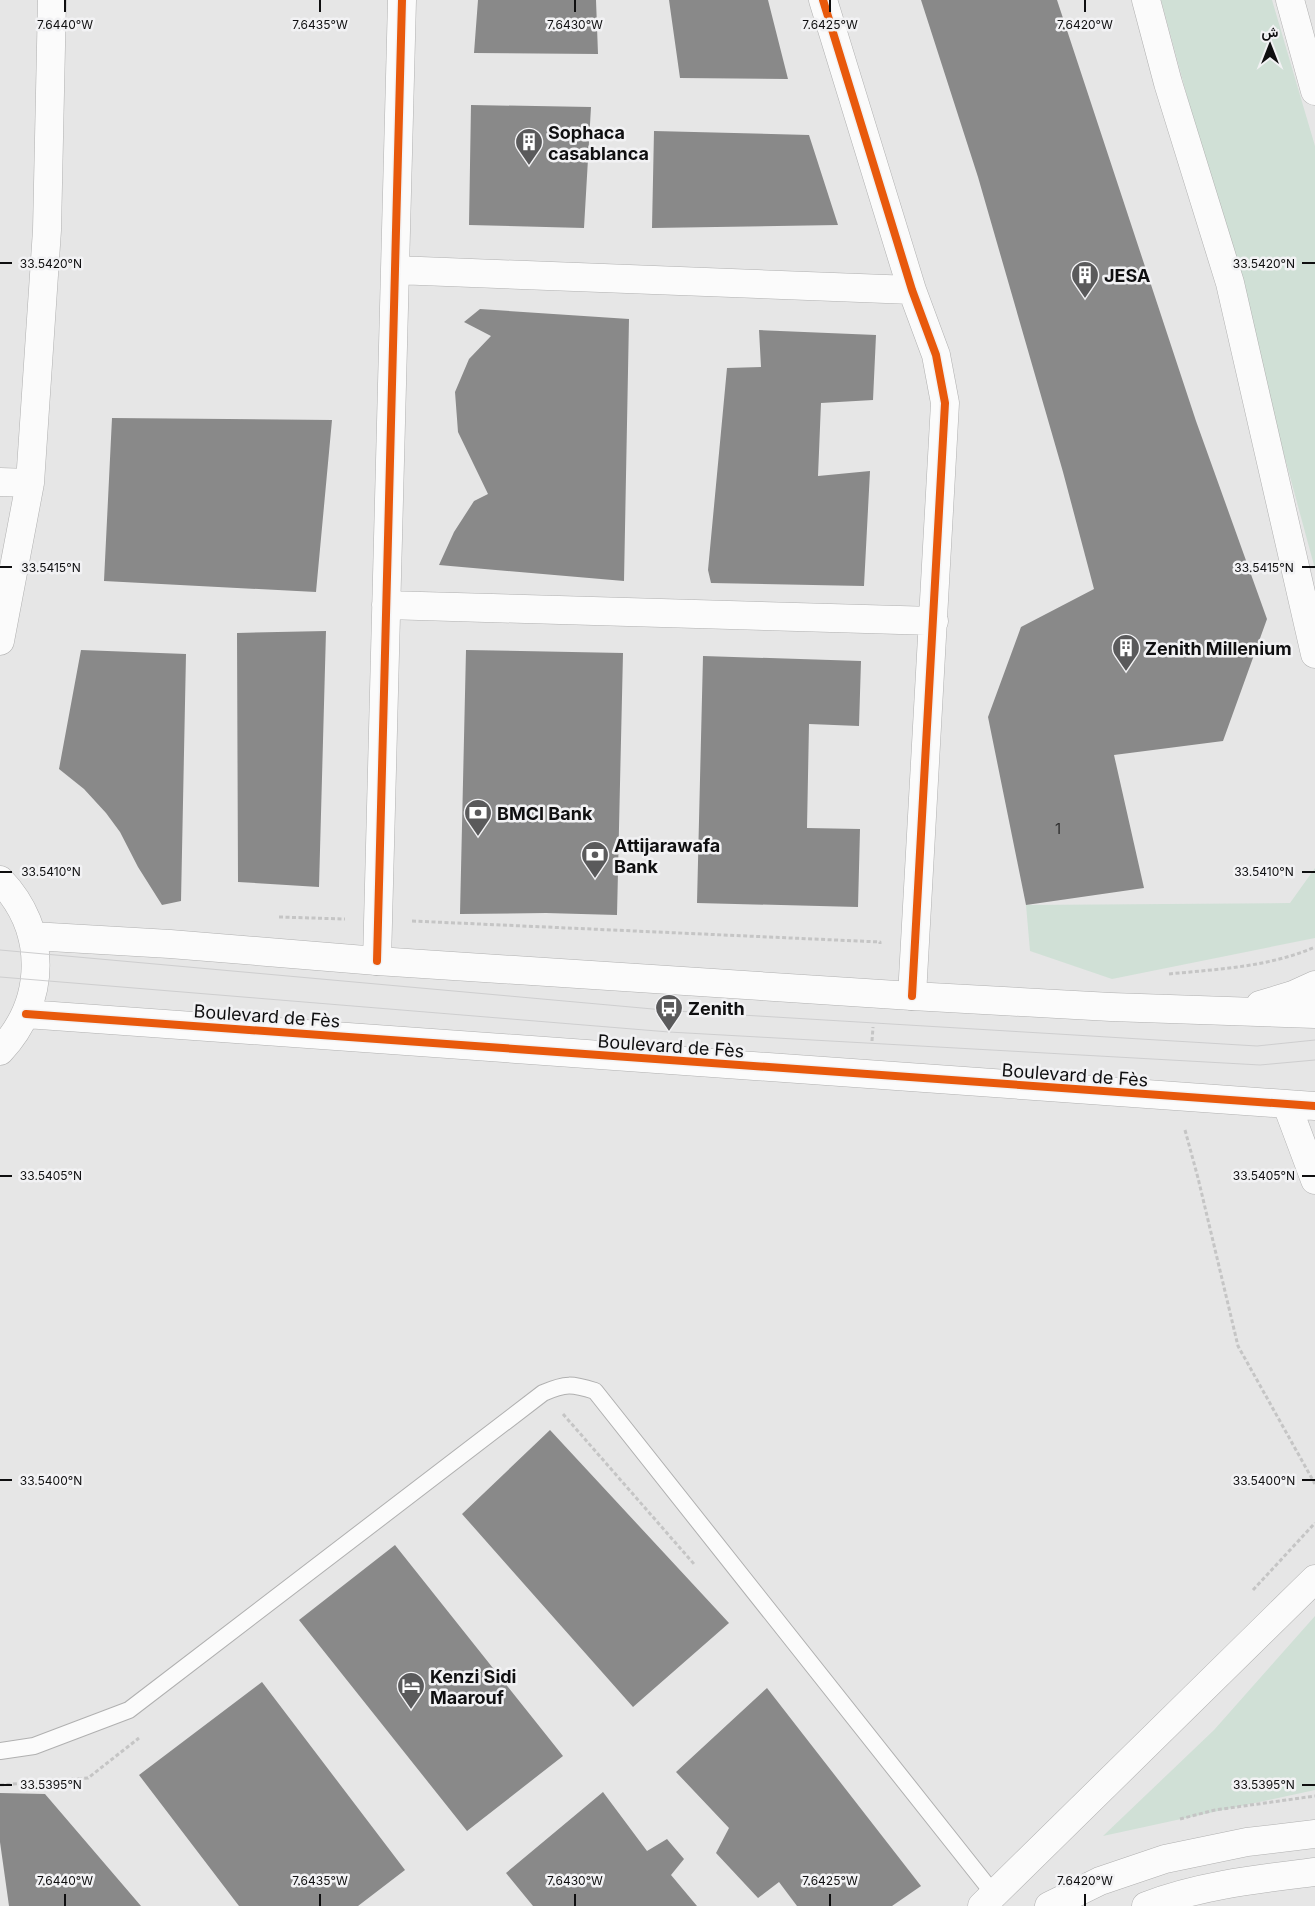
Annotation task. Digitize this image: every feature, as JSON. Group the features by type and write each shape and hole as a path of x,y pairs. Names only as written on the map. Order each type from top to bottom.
{"street":[{"path":"0,641 30,484 47,230 52,0"},
{"path":"377,961 402,0"},
{"path":"823,0 912,290 936,355 945,402 912,996"},
{"path":"1146,0 1168,83 1230,283 1315,654"},
{"path":"1290,0 1315,91"},
{"path":"395,270 912,290"},
{"path":"0,482 30,484"},
{"path":"386,605 934,621"},
{"path":"0,880 20,906 32,936 36,972 33,992 26,1014 16,1033 0,1051"},
{"path":"32,936 912,996 1111,1007 1315,1014"},
{"path":"1240,1011 1293,995 1315,985"},
{"name":"Boulevard de Fès","path":"26,1014 1315,1106"},
{"path":"1287,1105 1315,1180"},
{"path":"988,1900 1315,1579"},
{"path":"1049,1906 1100,1881 1165,1859 1247,1842 1315,1834"},
{"path":"1146,1906 1171,1896 1252,1880 1315,1872"}],"lane":[{"path":"0,1751 34,1746 129,1710 543,1393 559,1386 576,1385 595,1391 988,1900"}],"path":[{"path":"1161,974 1248,967 1303,952 1315,946"},
{"path":"1183,1124 1198,1178 1238,1346 1315,1484"},
{"path":"563,1414 699,1570"},
{"path":"0,1785 88,1778 143,1734"}],"shaded area":[{"path":"1161,0 1272,0 1315,146 1315,569"},
{"path":"1315,868 1315,938 1112,979 1030,951 1026,905 1290,903"},
{"path":"1315,1616 1315,1790 1103,1836 1214,1730"}],"building":[{"path":"478,0 596,0 598,54 474,53"},
{"path":"669,0 768,0 788,79 680,78"},
{"path":"921,0 1057,0 1196,421 1267,619 1223,741 1114,755 1144,888 1026,905 988,717 1021,627 1094,589 1063,472 978,177"},
{"name":"Sophaca casablanca","path":"471,105 591,107 584,228 469,225"},
{"path":"654,131 809,135 838,225 652,228"},
{"path":"480,309 629,319 624,581 439,565 454,532 474,501 488,494 458,432 455,392 469,359 491,336 464,322"},
{"path":"759,330 876,335 873,400 821,403 818,476 870,471 864,586 711,583 708,570 727,368 761,367"},
{"path":"112,418 332,420 316,592 104,581"},
{"path":"326,631 319,887 238,882 237,633"},
{"path":"81,650 186,654 181,901 162,905 138,867 120,832 106,813 84,789 59,769"},
{"path":"466,650 623,653 617,915 546,913 460,914"},
{"path":"703,656 861,661 859,726 809,724 807,828 860,829 858,907 697,903"},
{"path":"550,1430 729,1623 633,1707 462,1514"},
{"path":"395,1545 563,1756 467,1831 299,1620"},
{"path":"262,1682 405,1870 358,1906 239,1906 139,1775"},
{"path":"767,1688 921,1886 892,1906 797,1906 779,1882 758,1898 716,1853 729,1828 676,1772"},
{"path":"603,1792 647,1851 667,1839 684,1859 671,1875 697,1906 533,1906 506,1873"},
{"path":"0,1793 45,1794 141,1906 9,1906 0,1842"}],"tram line":[{"path":"0,950 675,1011 1257,1046 1315,1040"},
{"path":"0,977 669,1032 1260,1065 1315,1060"}],"cycle path":[{"path":"377,961 402,0"},
{"path":"823,0 912,290 936,355 945,403 912,996"},
{"path":"26,1014 1315,1106"}],"place":[{"name":"Sophaca casablanca","path":"529,166"},
{"name":"JESA","path":"1085,299"},
{"name":"Zenith Millenium","path":"1126,672"},
{"name":"BMCI Bank","path":"478,837"},
{"name":"Attijarawafa Bank","path":"595,879"},
{"name":"Zenith","path":"669,1032"},
{"name":"Kenzi Sidi Maarouf","path":"411,1710"}]}
